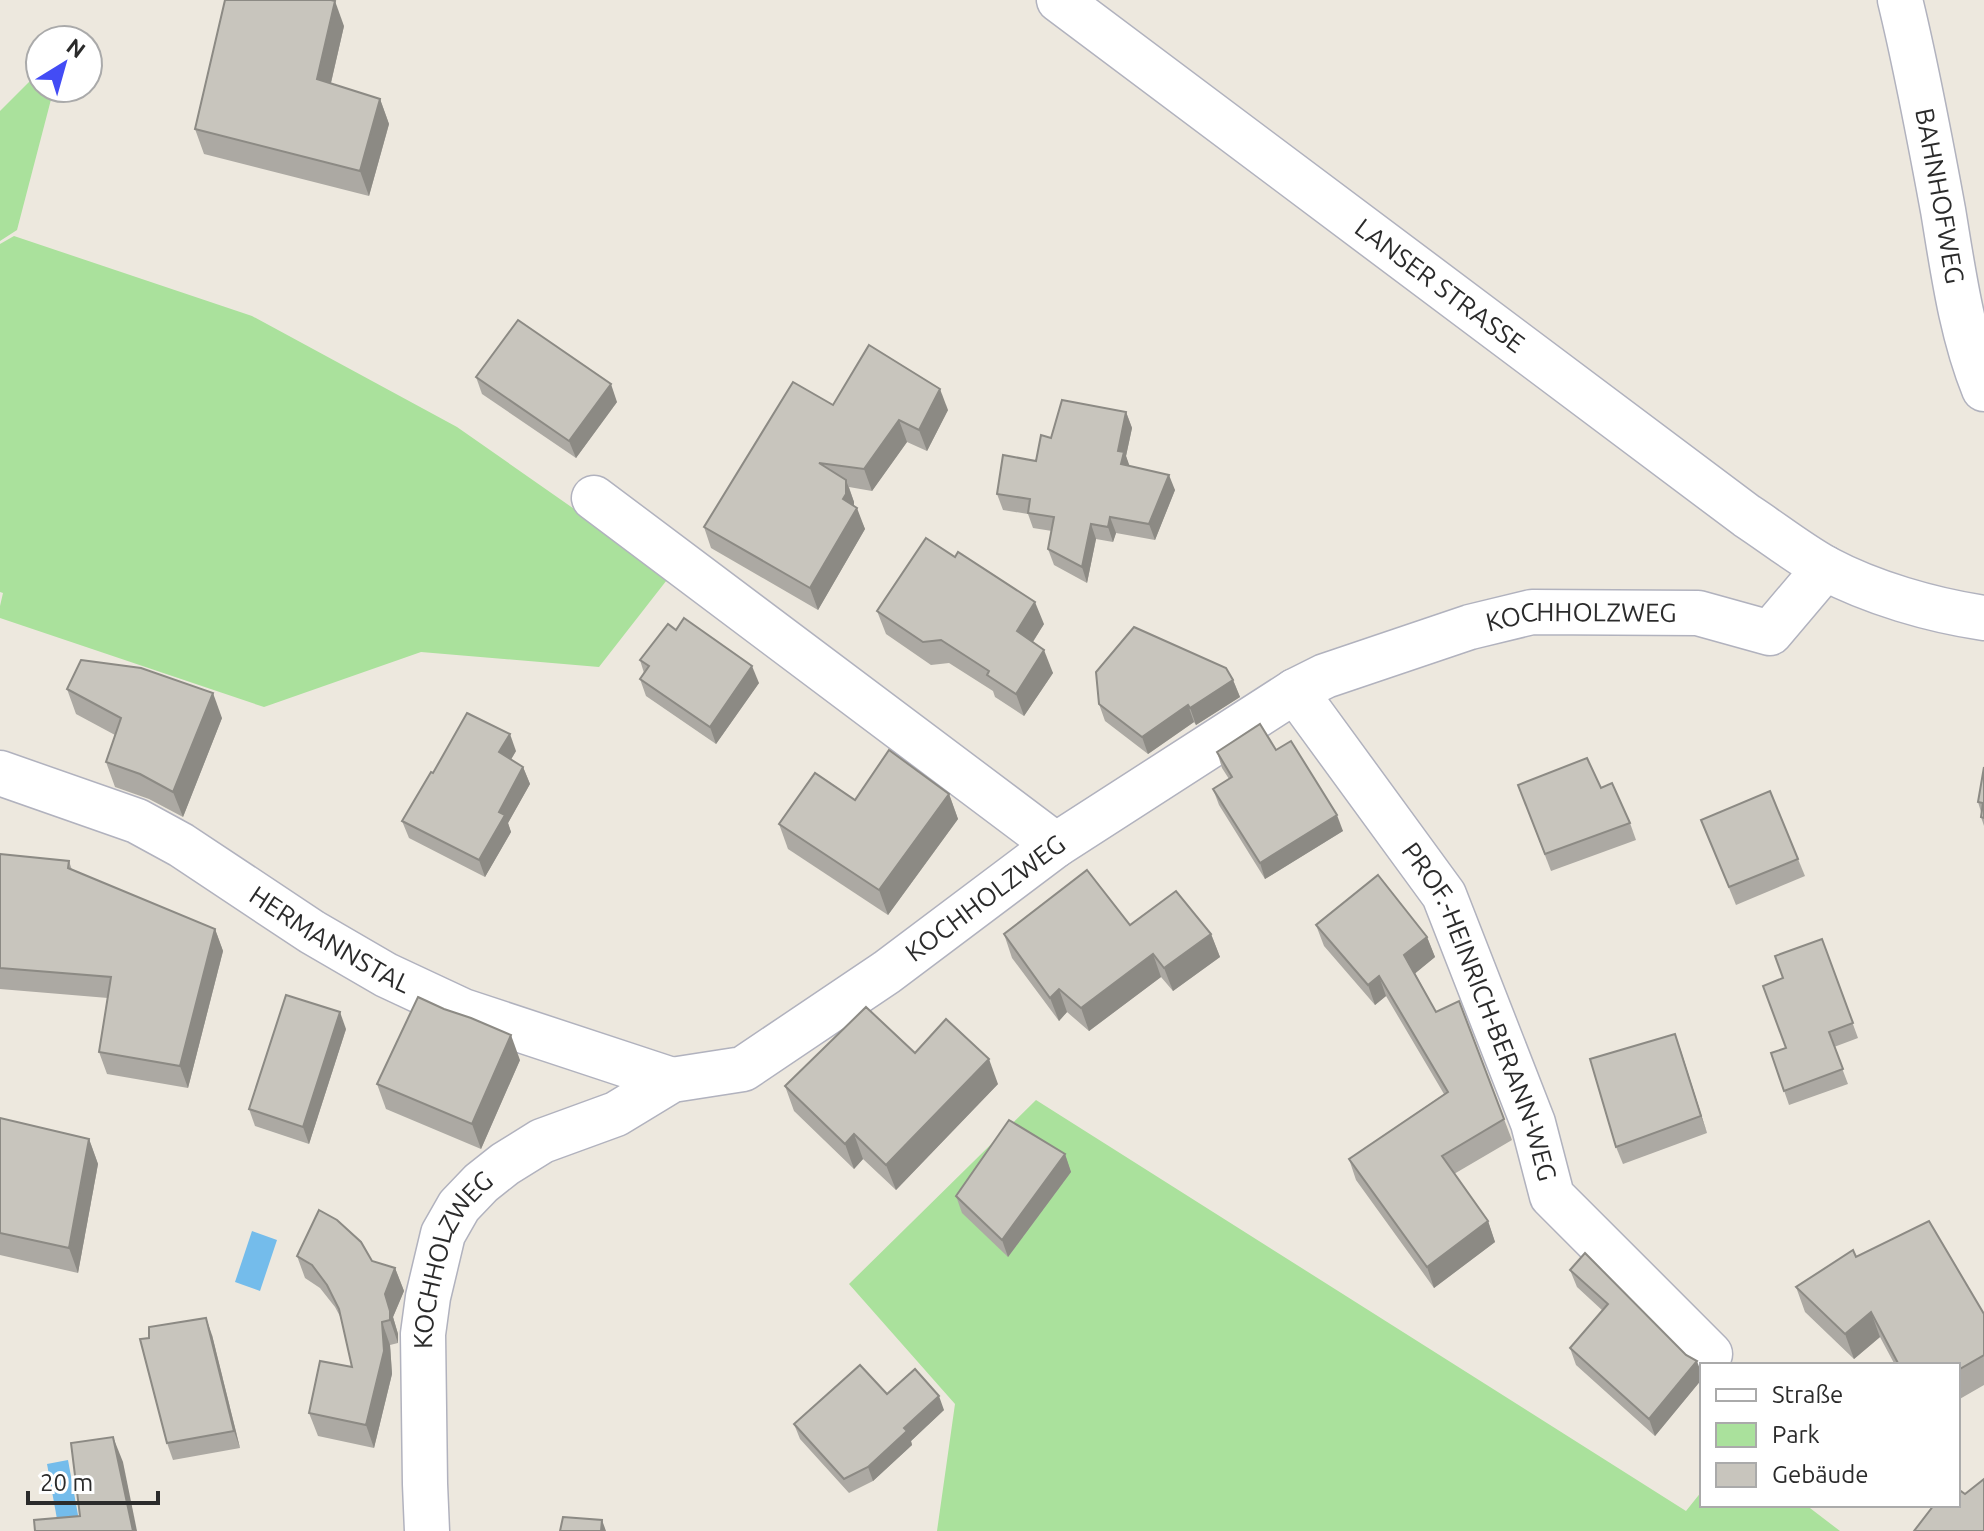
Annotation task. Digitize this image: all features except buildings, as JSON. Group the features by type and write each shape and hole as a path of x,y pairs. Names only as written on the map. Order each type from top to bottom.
{"street":[{"name":"LANSER STRASSE","path":"1059,0 1747,516 1825,568 1879,592 1984,618"},
{"name":"BAHNHOFWEG","path":"1900,0 1930,137 1963,322 1984,389"},
{"path":"594,498 1056,845"},
{"name":"KOCHHOLZWEG","path":"427,1531 423,1334 428,1297 443,1234 459,1206 505,1164 542,1141 616,1114 672,1080 743,1069 887,972 1056,845 1295,691 1325,676 1470,627 1532,612 1698,613 1770,633 1825,568"},
{"name":"PROF.-HEINRICH-BERANN-WEG","path":"1295,691 1444,895 1533,1123 1552,1196 1710,1354"},
{"name":"HERMANNSTAL","path":"0,773 137,821 181,845 312,932 386,975 451,1005 672,1080"}],"green space":[{"path":"24,87 24,104 50,104 17,230 0,241 0,111"},
{"path":"14,236 252,316 457,427 670,576 599,667 421,652 264,707 0,618 3,593 0,592 0,244"},
{"path":"1036,1100 1686,1511 1700,1494 1700,1507 1809,1507 1840,1531 937,1531 955,1404 849,1284"}],"water":[{"path":"252,1231 277,1240 260,1291 235,1282"},
{"path":"68,1460 80,1526 59,1530 47,1464"}]}
